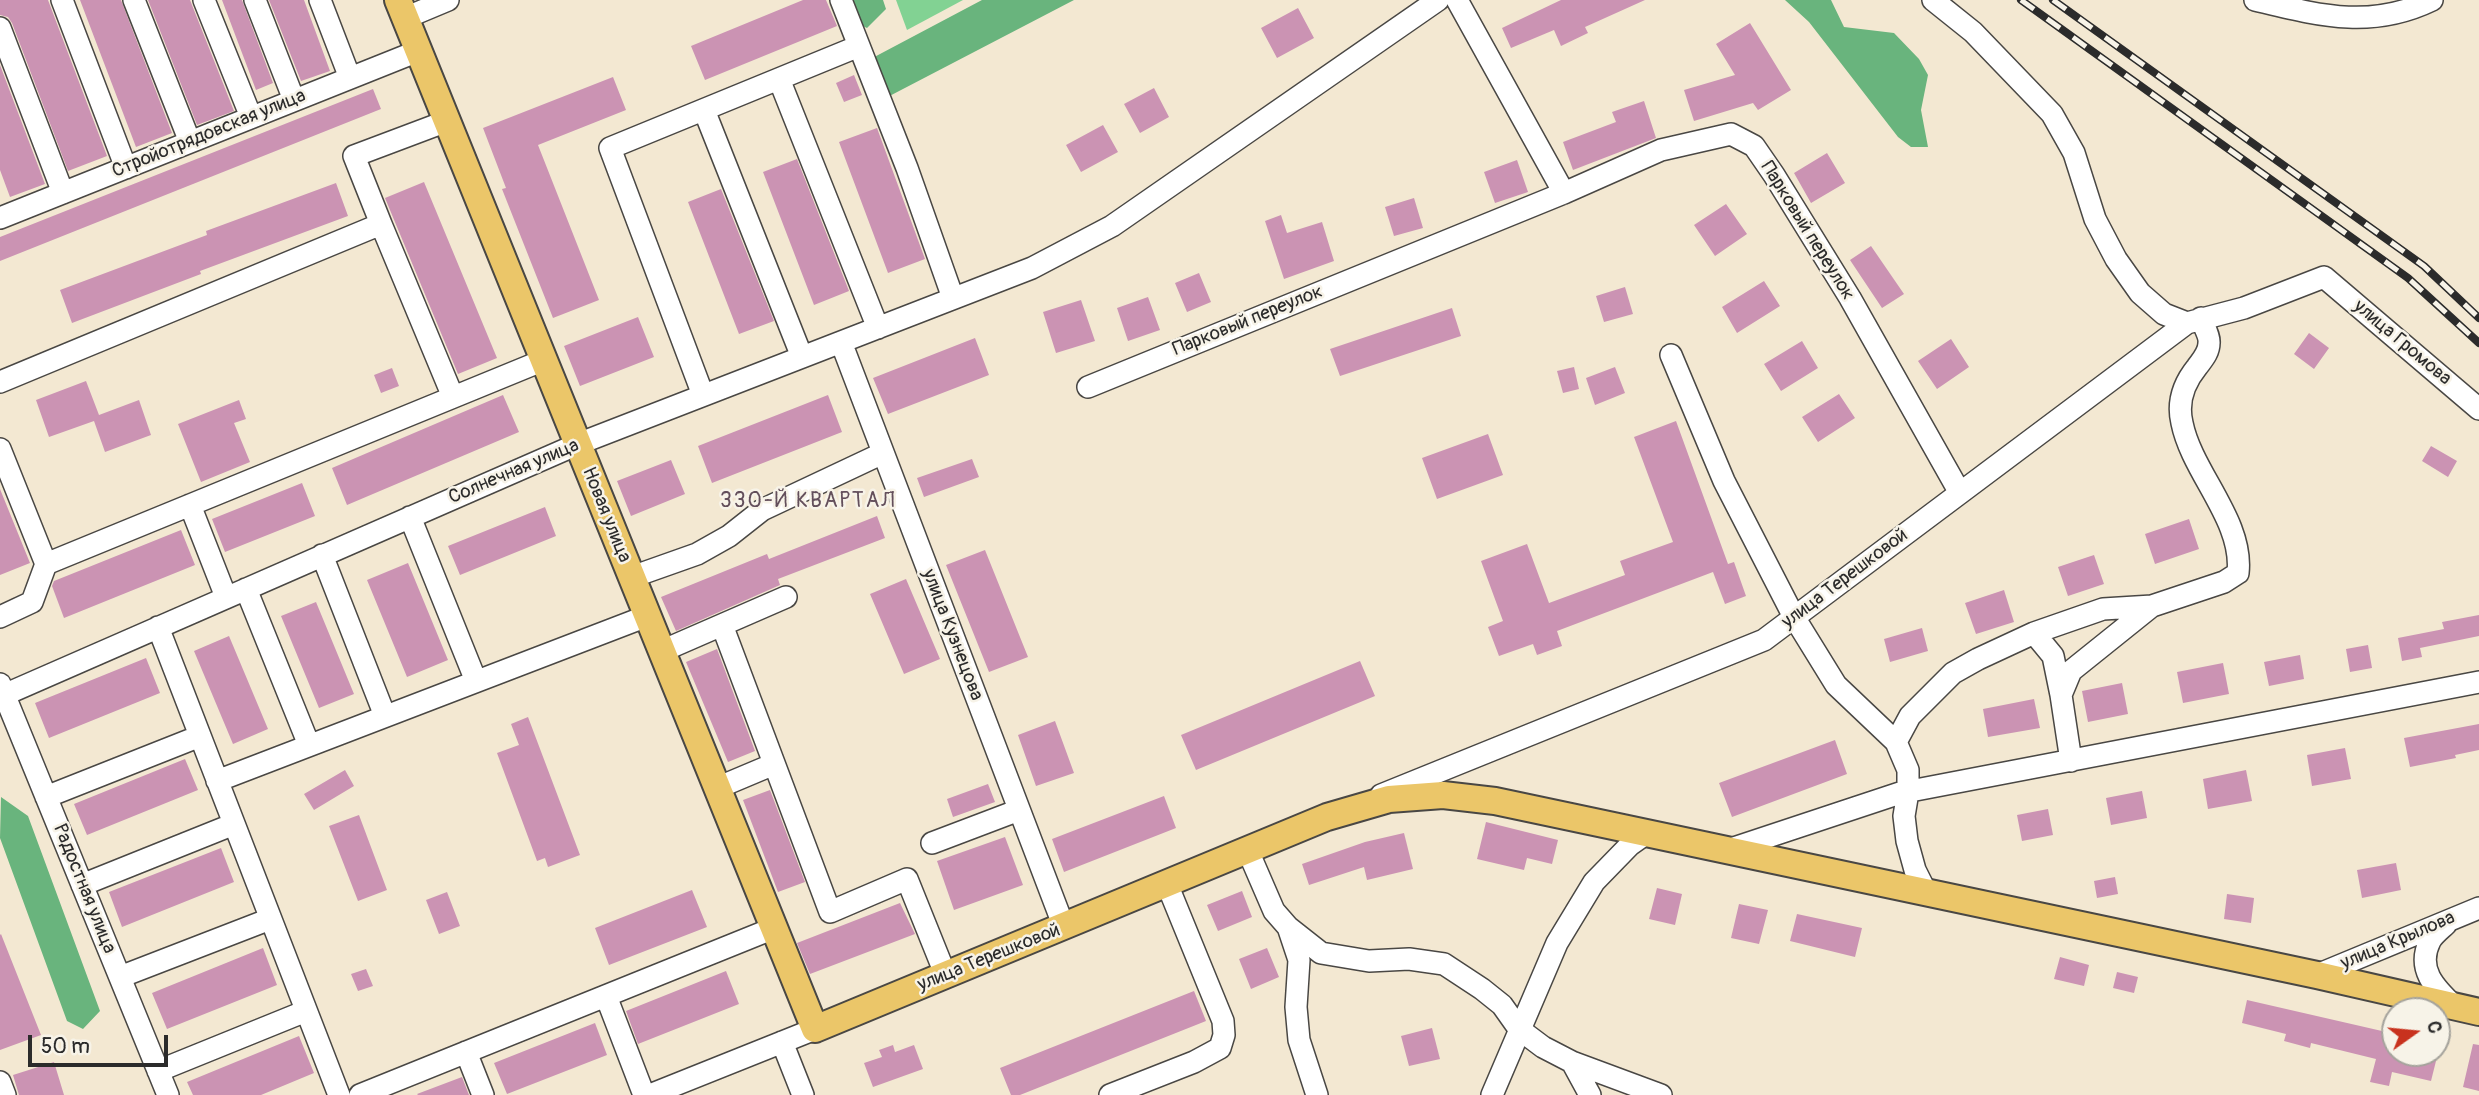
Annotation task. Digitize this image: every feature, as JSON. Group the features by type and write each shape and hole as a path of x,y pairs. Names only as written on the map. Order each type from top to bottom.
{"main road":[{"name":"Новая улица","path":"401,9 815,1029"},
{"name":"улица Терешковой","path":"815,1029 1327,817 1389,799 1443,795 1495,801 2466,1009"}],"street":[{"path":"62,0 126,168"},
{"path":"134,0 190,142"},
{"path":"204,0 251,117"},
{"path":"255,0 294,100"},
{"path":"320,0 350,78"},
{"path":"401,9 448,0"},
{"path":"841,0 907,168 953,298"},
{"name":"Солнечная улица","path":"2,689 158,627 578,444 1032,268 1112,226 1438,0"},
{"path":"1457,0 1564,192"},
{"path":"1896,742 1910,716 1953,673 2034,633 2103,609 2152,606 2224,582 2238,573 2239,558 2227,520 2191,454 2181,421 2180,398 2206,354 2210,342 2194,321 2165,314 2140,293 2116,259 2095,219 2074,153 2053,114 1973,32 1933,0"},
{"path":"2255,0 2296,5 2324,16 2357,18 2388,16 2432,0"},
{"path":"0,28 63,193"},
{"path":"704,395 610,148 859,46"},
{"name":"Стройотрядовская улица","path":"2,212 63,193 418,51"},
{"path":"779,79 878,328"},
{"path":"704,110 802,357"},
{"path":"447,121 354,156 453,397"},
{"name":"Парковый переулок","path":"1088,387 1661,150 1731,134 1754,146 1774,175 1850,298 1960,493"},
{"path":"0,382 381,224"},
{"name":"улица Терешковой","path":"1327,817 1764,640 2194,321 2244,308 2324,277"},
{"name":"улица Громова","path":"2324,277 2479,409"},
{"name":"улица Кузнецова","path":"841,342 1064,927"},
{"path":"1671,355 1724,481 1794,617 1836,685 1896,742 1908,770 1904,816 1907,841 1915,870 1926,892"},
{"path":"46,564 544,360"},
{"path":"0,449 6,479 46,564 32,602 0,617"},
{"path":"632,577 697,554 729,536 762,510 883,453"},
{"path":"190,505 226,597"},
{"path":"410,517 476,681"},
{"path":"322,555 385,716"},
{"path":"246,589 309,745"},
{"path":"662,651 786,597"},
{"path":"2061,695 2071,671 2152,606"},
{"path":"217,781 647,615"},
{"path":"722,625 830,912 906,879 946,976"},
{"path":"158,627 338,1095"},
{"path":"2034,633 2053,656 2071,761"},
{"name":"улица Терешковой","path":"1728,850 1908,792 2479,682"},
{"name":"Радостная улица","path":"2,689 167,1095"},
{"path":"46,797 200,736"},
{"path":"717,788 774,764"},
{"path":"932,844 1019,810"},
{"path":"82,885 234,824"},
{"path":"1492,1095 1557,943 1594,882 1630,845 1647,833"},
{"path":"1248,851 1274,911 1288,927 1321,953 1369,961 1409,959 1444,964 1502,1005 1519,1029 1543,1047 1572,1062 1661,1095"},
{"path":"1110,1095 1194,1062 1220,1048 1224,1035 1223,1021 1167,884"},
{"name":"улица Крылова","path":"2317,975 2479,908"},
{"path":"120,977 271,919"},
{"path":"2450,920 2430,941 2425,964 2432,985 2466,1009"},
{"path":"1288,927 1299,960 1296,1007 1299,1040 1317,1095"},
{"path":"360,1095 774,928"},
{"path":"606,996 655,1094"},
{"path":"158,1070 306,1011"},
{"name":"улица Терешковой","path":"655,1094 815,1029"},
{"path":"782,1042 803,1095"},
{"path":"466,1052 483,1095"},
{"path":"1572,1062 1590,1095"},
{"path":"0,1082 5,1095"}],"green space":[{"path":"838,0 883,0 886,9 867,28 844,17"},
{"path":"896,0 963,0 907,30"},
{"path":"982,0 1074,0 878,102 863,63"},
{"path":"1785,0 1831,0 1844,27 1894,33 1919,59 1928,75 1921,110 1928,147 1911,147 1898,137 1809,22"},
{"path":"1,797 28,816 100,1011 83,1029 67,1021 0,838"}],"building":[{"path":"0,0 48,0 107,156 68,171 12,23 8,17 0,15"},
{"path":"80,0 121,0 172,133 136,147"},
{"path":"148,0 190,0 234,111 197,125"},
{"path":"222,0 242,0 273,83 256,90"},
{"path":"269,0 304,0 330,71 301,81"},
{"path":"803,0 826,0 837,26 705,80 691,46"},
{"path":"1561,0 1645,0 1585,27 1588,33 1561,46 1554,30 1511,48 1502,28"},
{"path":"1298,8 1314,38 1277,58 1261,28"},
{"path":"1750,23 1791,90 1758,110 1753,103 1694,121 1684,90 1735,75 1716,44"},
{"path":"0,65 45,184 10,197 0,170"},
{"path":"854,75 862,95 844,102 836,83"},
{"path":"613,77 626,110 538,145 599,300 553,318 502,189 506,188 483,128"},
{"path":"1154,88 1169,117 1140,133 1124,104"},
{"path":"373,89 381,109 0,261 0,237"},
{"path":"1644,101 1656,138 1573,170 1563,142 1616,122 1612,112"},
{"path":"1103,125 1118,152 1081,172 1066,145"},
{"path":"877,128 925,259 888,273 839,142"},
{"path":"1827,153 1845,183 1811,203 1794,173"},
{"path":"797,159 849,291 814,305 763,172"},
{"path":"1517,160 1528,192 1495,203 1484,172"},
{"path":"424,182 497,358 458,374 385,198"},
{"path":"336,183 348,216 200,271 201,274 72,323 60,290 207,235 206,231"},
{"path":"721,189 774,321 739,334 688,202"},
{"path":"1414,198 1423,228 1394,236 1385,207"},
{"path":"1726,204 1747,234 1715,256 1694,225"},
{"path":"1281,215 1287,233 1322,222 1334,261 1284,279 1265,221"},
{"path":"1871,246 1904,294 1882,308 1850,260"},
{"path":"1199,273 1211,302 1187,312 1175,283"},
{"path":"1764,281 1780,306 1737,333 1722,307"},
{"path":"1625,287 1633,314 1604,322 1596,296"},
{"path":"1148,297 1160,330 1128,341 1117,308"},
{"path":"1081,300 1095,341 1056,353 1043,312"},
{"path":"1452,308 1461,336 1340,376 1330,349"},
{"path":"638,317 654,357 580,386 564,346"},
{"path":"2309,333 2329,348 2314,369 2294,354"},
{"path":"975,338 989,375 888,414 873,378"},
{"path":"1951,339 1969,367 1937,389 1918,361"},
{"path":"1802,341 1818,368 1781,391 1764,364"},
{"path":"1574,367 1579,389 1563,393 1557,371"},
{"path":"1615,367 1625,393 1595,405 1586,378"},
{"path":"392,368 399,386 381,393 374,375"},
{"path":"86,381 99,415 139,400 151,435 105,452 94,421 49,437 36,400"},
{"path":"1839,394 1855,418 1818,442 1802,417"},
{"path":"503,395 519,432 347,505 332,468"},
{"path":"828,395 842,432 712,483 698,446"},
{"path":"239,400 246,419 234,423 250,462 201,482 178,424"},
{"path":"1676,421 1728,564 1734,562 1746,596 1725,604 1713,572 1557,631 1562,646 1537,655 1533,644 1499,656 1488,627 1503,621 1481,561 1527,544 1549,603 1625,575 1620,561 1673,542 1634,437"},
{"path":"1488,434 1503,475 1437,499 1422,458"},
{"path":"2431,446 2457,461 2448,477 2422,461"},
{"path":"972,459 979,477 924,497 917,478"},
{"path":"671,460 685,494 631,516 617,481"},
{"path":"302,483 315,516 225,552 212,519"},
{"path":"0,489 30,563 0,575"},
{"path":"545,507 556,536 460,575 448,546"},
{"path":"877,516 885,538 778,579 780,585 676,631 661,597 767,554 769,559"},
{"path":"2189,519 2199,549 2155,564 2145,534"},
{"path":"181,530 195,565 64,618 52,586 54,581"},
{"path":"985,550 1028,657 989,672 946,565"},
{"path":"2094,555 2104,584 2068,596 2058,567"},
{"path":"408,563 448,660 407,677 367,580"},
{"path":"906,579 940,659 904,674 870,594"},
{"path":"2004,590 2014,622 1976,634 1965,603"},
{"path":"316,602 354,694 319,708 281,616"},
{"path":"2479,615 2479,636 2420,648 2422,657 2402,661 2398,638 2444,629 2442,622"},
{"path":"1922,628 1928,651 1890,662 1884,639"},
{"path":"229,636 268,729 233,744 194,651"},
{"path":"2368,645 2372,668 2350,672 2346,649"},
{"path":"717,649 755,751 728,762 686,662"},
{"path":"2300,655 2304,679 2269,686 2264,662"},
{"path":"146,658 160,693 49,738 35,703"},
{"path":"1360,661 1375,696 1196,770 1181,735"},
{"path":"2223,663 2229,694 2183,703 2177,672"},
{"path":"2122,683 2128,714 2088,722 2082,691"},
{"path":"2034,699 2040,728 1988,737 1983,709"},
{"path":"528,717 580,855 548,867 545,858 537,861 497,753 519,745 511,724"},
{"path":"1055,721 1074,773 1036,786 1018,735"},
{"path":"2479,724 2479,750 2455,755 2456,758 2410,767 2404,738"},
{"path":"1835,740 1847,774 1732,817 1719,783"},
{"path":"2345,748 2351,779 2312,786 2307,755"},
{"path":"185,759 198,790 87,835 74,804"},
{"path":"345,770 354,786 314,810 304,794"},
{"path":"2246,770 2252,801 2208,809 2203,779"},
{"path":"988,784 995,802 953,817 947,799"},
{"path":"770,790 805,882 778,892 743,800"},
{"path":"2142,791 2147,818 2111,825 2106,798"},
{"path":"1164,796 1176,828 1064,872 1052,839"},
{"path":"2048,809 2053,835 2022,841 2017,815"},
{"path":"359,815 387,890 358,901 329,826"},
{"path":"1486,822 1558,840 1552,864 1527,858 1524,870 1477,859"},
{"path":"1404,833 1413,869 1367,880 1364,867 1309,885 1302,864 1365,842"},
{"path":"1005,837 1023,885 954,910 937,861"},
{"path":"221,848 234,882 122,927 109,892"},
{"path":"2396,863 2401,890 2362,898 2357,870"},
{"path":"2115,877 2118,894 2097,898 2094,881"},
{"path":"1657,888 1682,894 1675,925 1649,919"},
{"path":"692,890 707,927 609,965 595,928"},
{"path":"1242,891 1252,917 1218,931 1207,905"},
{"path":"447,892 460,926 439,934 426,900"},
{"path":"2227,894 2254,898 2251,923 2224,919"},
{"path":"900,903 915,934 810,974 797,943"},
{"path":"1739,904 1768,910 1759,944 1731,938"},
{"path":"1797,914 1862,928 1855,957 1790,941"},
{"path":"0,935 41,1035 0,1050"},
{"path":"263,948 277,985 167,1029 152,993"},
{"path":"1267,948 1279,977 1251,989 1239,959"},
{"path":"2060,957 2089,965 2084,986 2054,979"},
{"path":"366,969 373,986 358,991 351,974"},
{"path":"726,971 739,1004 638,1044 626,1011"},
{"path":"2117,972 2138,977 2134,993 2113,988"},
{"path":"1194,991 1206,1021 1020,1095 1011,1095 1000,1068"},
{"path":"2247,1000 2381,1031 2381,1067 2434,1067 2431,1081 2392,1072 2389,1086 2370,1082 2376,1059 2311,1043 2310,1048 2284,1041 2286,1034 2242,1023"},
{"path":"595,1023 607,1055 507,1094 494,1063"},
{"path":"1432,1028 1440,1059 1409,1066 1401,1036"},
{"path":"299,1036 314,1073 261,1095 193,1095 187,1082"},
{"path":"2473,1044 2479,1045 2479,1091 2463,1087"},
{"path":"893,1045 895,1052 914,1045 923,1069 873,1087 864,1063 882,1057 879,1050"},
{"path":"54,1062 64,1095 19,1095 13,1075"},
{"path":"462,1077 469,1095 417,1094"}],"railway":[{"path":"2021,0 2408,278 2479,343"},
{"path":"2053,0 2424,266 2479,318"}],"district":[{"name":"330-Й КВАРТАЛ","path":"808,502"}]}
